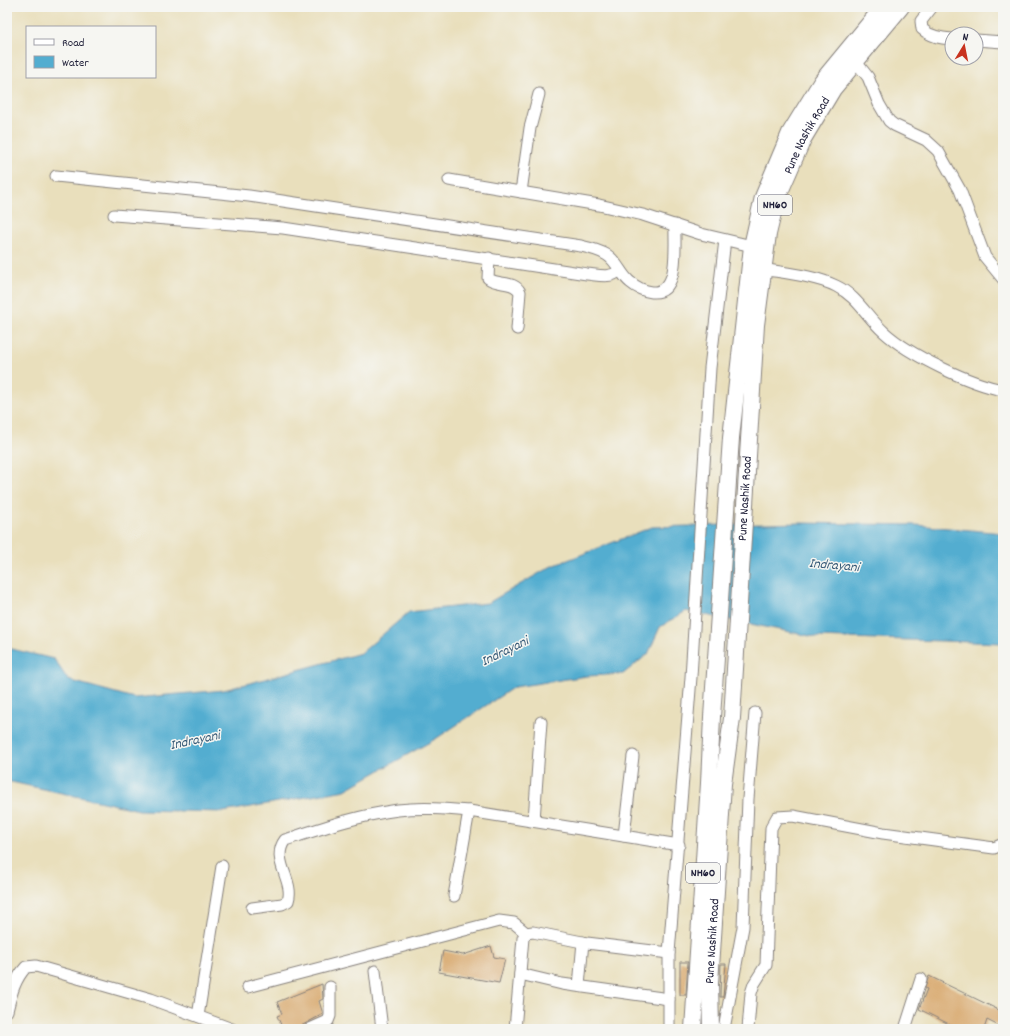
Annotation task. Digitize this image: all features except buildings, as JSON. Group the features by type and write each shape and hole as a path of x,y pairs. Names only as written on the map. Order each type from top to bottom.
{"highway":[{"name":"Pune Nashik Road","path":"693,1029 731,438 752,246 763,197 790,133 822,81 882,7"},
{"name":"Pune Nashik Road","path":"711,1029 710,983 723,784 732,718 754,354 762,269 776,201 803,139 833,89 900,7"}],"street":[{"path":"932,7 922,21 922,29 927,34 944,38"},
{"path":"984,41 1003,42"},
{"path":"856,62 868,77 879,104 889,121 894,125 926,140 938,151 960,190 985,257 1003,278"},
{"path":"521,192 530,128 539,94"},
{"path":"56,176 248,196 581,246 607,255 613,260 619,270 631,283 643,290 658,292 666,288 671,282 674,269 675,225"},
{"path":"449,180 599,205 643,215 724,240 752,246"},
{"path":"114,215 283,228 595,275 610,276 619,270"},
{"path":"669,1029 669,953 679,845 691,677 710,368 724,240"},
{"path":"489,258 488,278 492,282 518,288 520,292 517,328"},
{"path":"762,269 836,285 854,298 885,334 912,352 974,382 1003,390"},
{"path":"724,1029 743,927 748,799 755,713"},
{"path":"534,820 541,722"},
{"path":"624,836 633,756"},
{"path":"252,908 282,904 288,901 290,895 280,855 280,847 285,840 374,814 400,810 435,808 469,811 534,820 679,845"},
{"path":"454,896 469,811"},
{"path":"748,1029 751,993 754,984 766,965 771,828 777,817 793,816 883,833 994,848 1003,844"},
{"path":"198,1016 222,866"},
{"path":"248,987 499,921 514,923 526,933 533,932 583,942 669,953"},
{"path":"515,1029 523,938 526,933"},
{"path":"579,986 583,942"},
{"path":"7,1011 15,983 21,973 26,967 36,966 136,994 232,1029"},
{"path":"375,971 382,1029"},
{"path":"520,974 579,986 668,998"},
{"path":"905,1029 921,979"},
{"path":"310,1029 328,1021 330,1016 330,987"}],"water":[{"name":"Indrayani","path":"801,523 916,525 1003,533 1003,643 815,637 686,611 660,627 648,654 623,674 587,676 514,687 437,738 345,790 223,812 139,810 7,781 7,648 54,659 68,680 134,698 224,690 361,653 409,612 488,603 550,567 652,527"}]}
